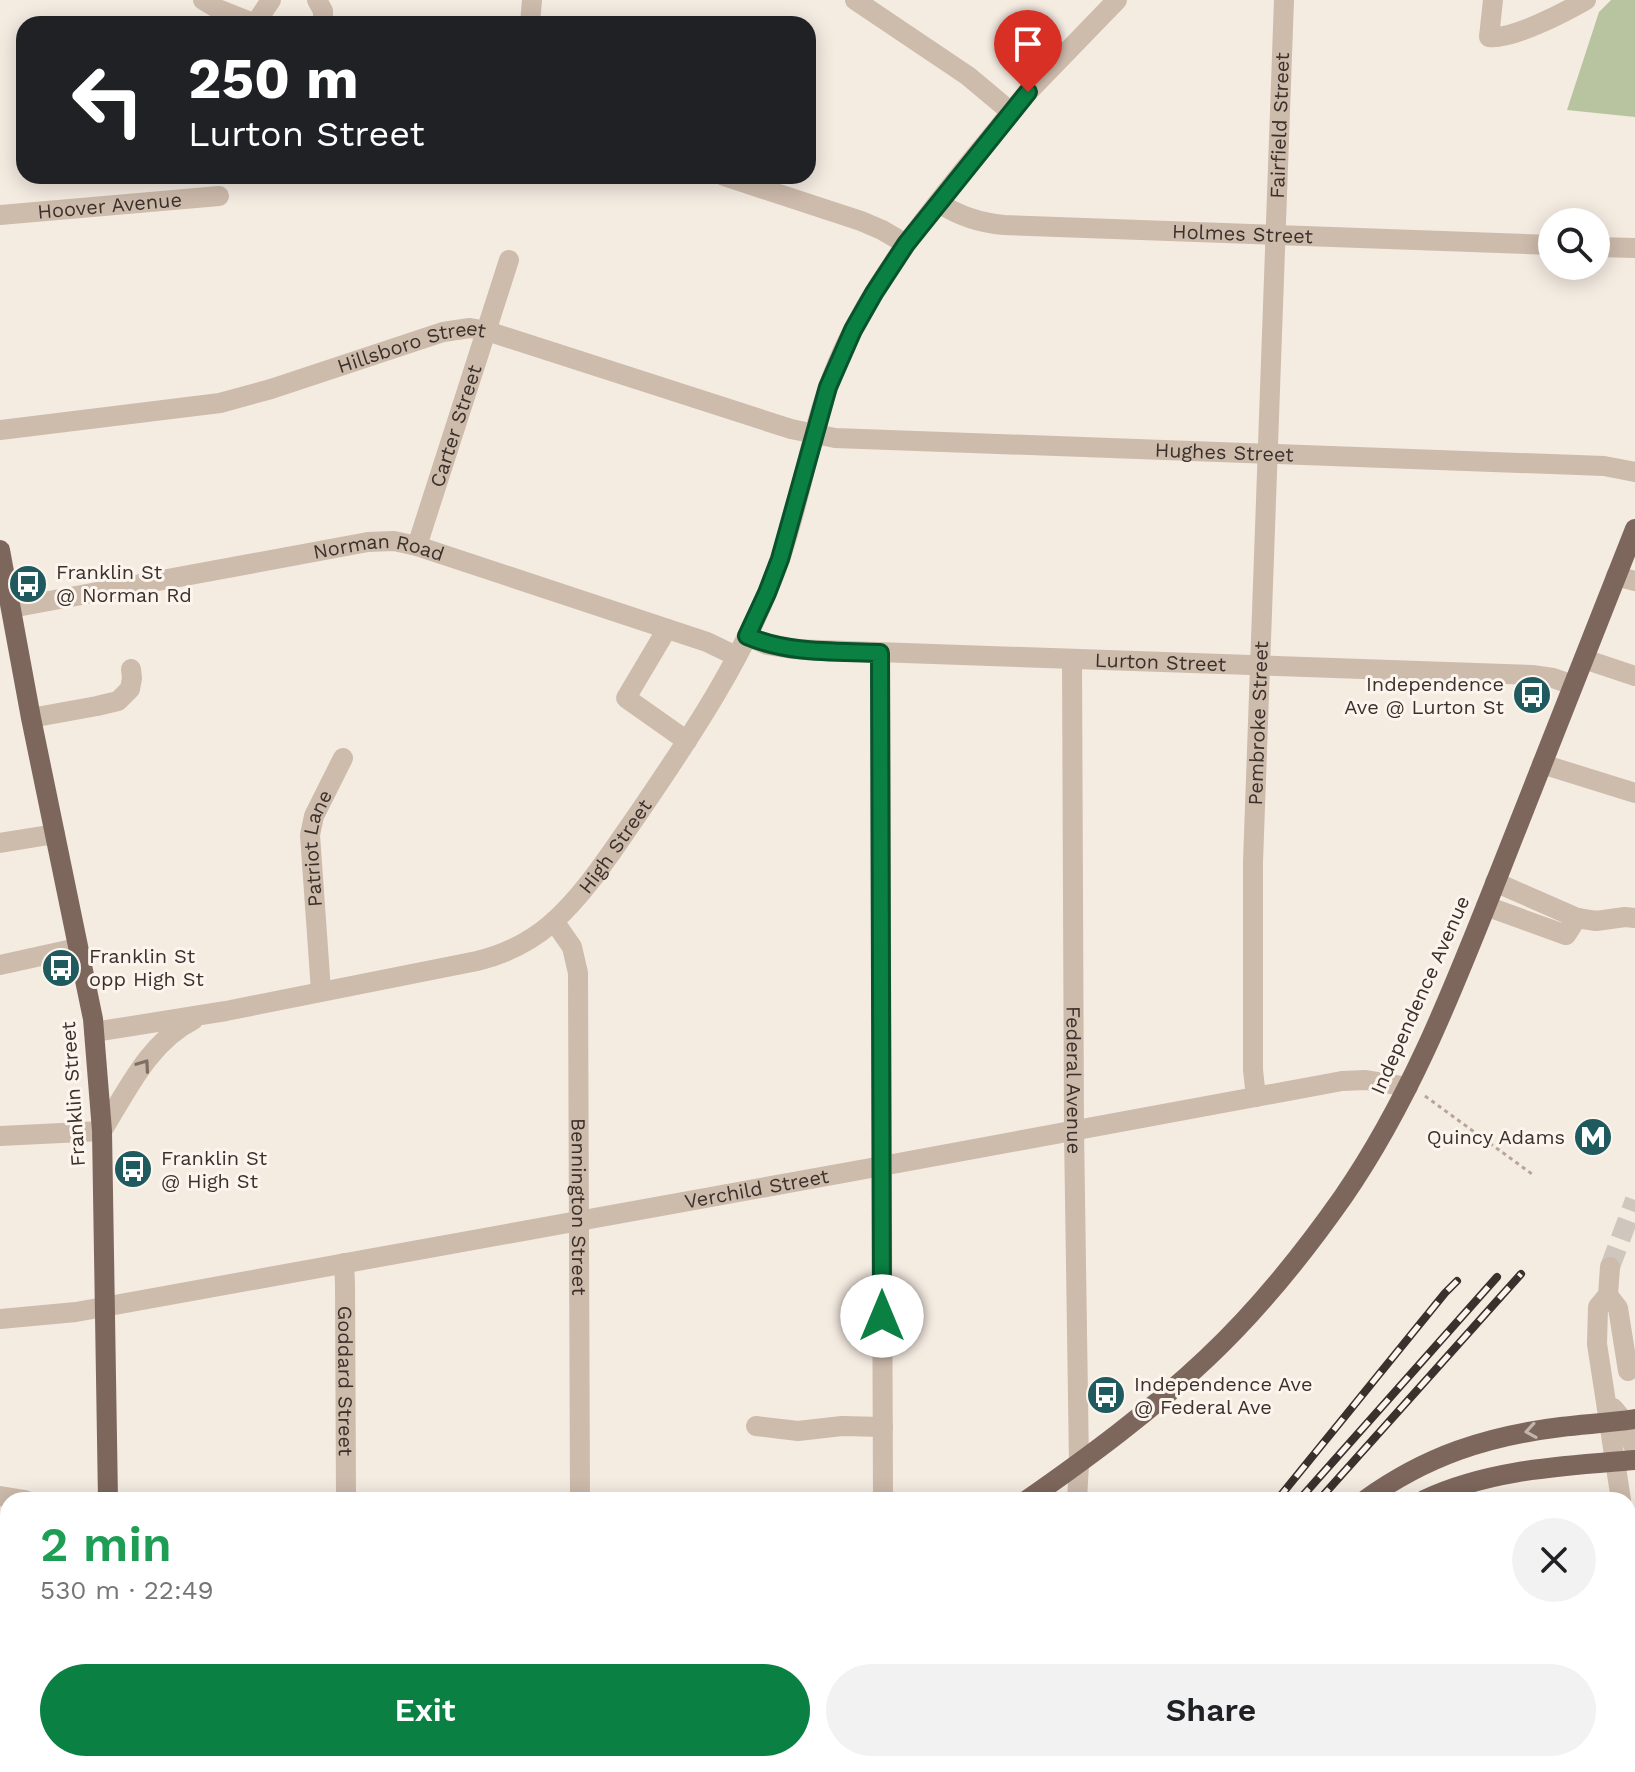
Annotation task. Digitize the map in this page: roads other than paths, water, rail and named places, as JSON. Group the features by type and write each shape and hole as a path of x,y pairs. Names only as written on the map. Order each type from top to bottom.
{"main road":[{"name":"Independence Avenue","path":"1039,1492 1163,1398 1227,1339 1306,1248 1374,1149 1408,1087 1452,991 1573,685 1626,578 1635,529"},
{"name":"Franklin Street","path":"0,550 94,1032 102,1131 108,1492"},
{"path":"1376,1492 1425,1463 1475,1444 1522,1432 1622,1421"},
{"path":"1441,1492 1481,1479 1524,1471 1625,1461"}],"street":[{"path":"203,0 235,16"},
{"path":"855,0 968,76 1011,112"},
{"name":"High Street","path":"94,1032 204,1014 491,958 525,943 554,921 617,844 687,741 747,636 780,559 828,387 853,330 874,293 906,244 1011,112 1117,0"},
{"name":"Fairfield Street","path":"1272,349 1284,0"},
{"path":"1493,0 1489,37 1494,38 1513,34 1586,0"},
{"path":"748,184 861,221 906,244"},
{"name":"Hoover Avenue","path":"0,215 219,196"},
{"name":"Holmes Street","path":"939,203 969,219 1004,225 1538,244"},
{"path":"1610,247 1635,248"},
{"name":"Carter Street","path":"417,546 509,260"},
{"name":"Hillsboro Street","path":"0,430 220,403 443,332 470,328 815,435"},
{"name":"Pembroke Street","path":"1256,1097 1253,1070 1252,896 1272,349"},
{"name":"Hughes Street","path":"815,435 846,439 1604,466 1635,472"},
{"name":"Norman Road","path":"11,608 368,542 394,541 707,642 736,656"},
{"path":"667,629 626,698 687,741"},
{"name":"Lurton Street","path":"747,636 767,645 792,649 1532,675 1573,685"},
{"path":"880,653 883,1492"},
{"path":"1584,659 1635,676"},
{"name":"Federal Avenue","path":"1072,660 1077,1492"},
{"path":"31,718 118,701 130,689 131,669"},
{"name":"Patriot Lane","path":"321,991 310,835 314,816 343,758"},
{"path":"1542,764 1635,793"},
{"path":"0,843 55,834"},
{"path":"1495,882 1577,918 1596,921 1635,918"},
{"path":"1486,906 1566,935 1577,918"},
{"name":"Bennington Street","path":"554,921 572,947 577,964 580,1492"},
{"path":"0,965 77,948"},
{"path":"0,1136 102,1131 151,1055 178,1028 204,1014"},
{"name":"Verchild Street","path":"0,1319 106,1307 1342,1081 1366,1080 1408,1087"},
{"name":"Goddard Street","path":"344,1263 346,1492"},
{"path":"1610,1267 1608,1295 1598,1307 1597,1344 1605,1399 1622,1421 1635,1450"},
{"path":"1608,1295 1618,1308 1628,1371"},
{"path":"1597,1344 1608,1331 1622,1327"},
{"path":"1622,1421 1625,1461 1622,1492"},
{"path":"756,1426 798,1431 842,1426 883,1427"}],"tunnel":[{"path":"1610,1267 1635,1200"}],"railway":[{"path":"1326,1492 1521,1274"},
{"path":"1306,1492 1497,1277"},
{"path":"1283,1492 1457,1281"}],"place":[{"name":"Franklin St @ Norman Rd","path":"28,584"},
{"name":"Independence Ave @ Lurton St","path":"1532,695"},
{"name":"Franklin St opp High St","path":"61,968"},
{"name":"Quincy Adams","path":"1593,1137"},
{"name":"Franklin St @ High St","path":"133,1169"},
{"name":"Independence Ave @ Federal Ave","path":"1106,1395"}]}
